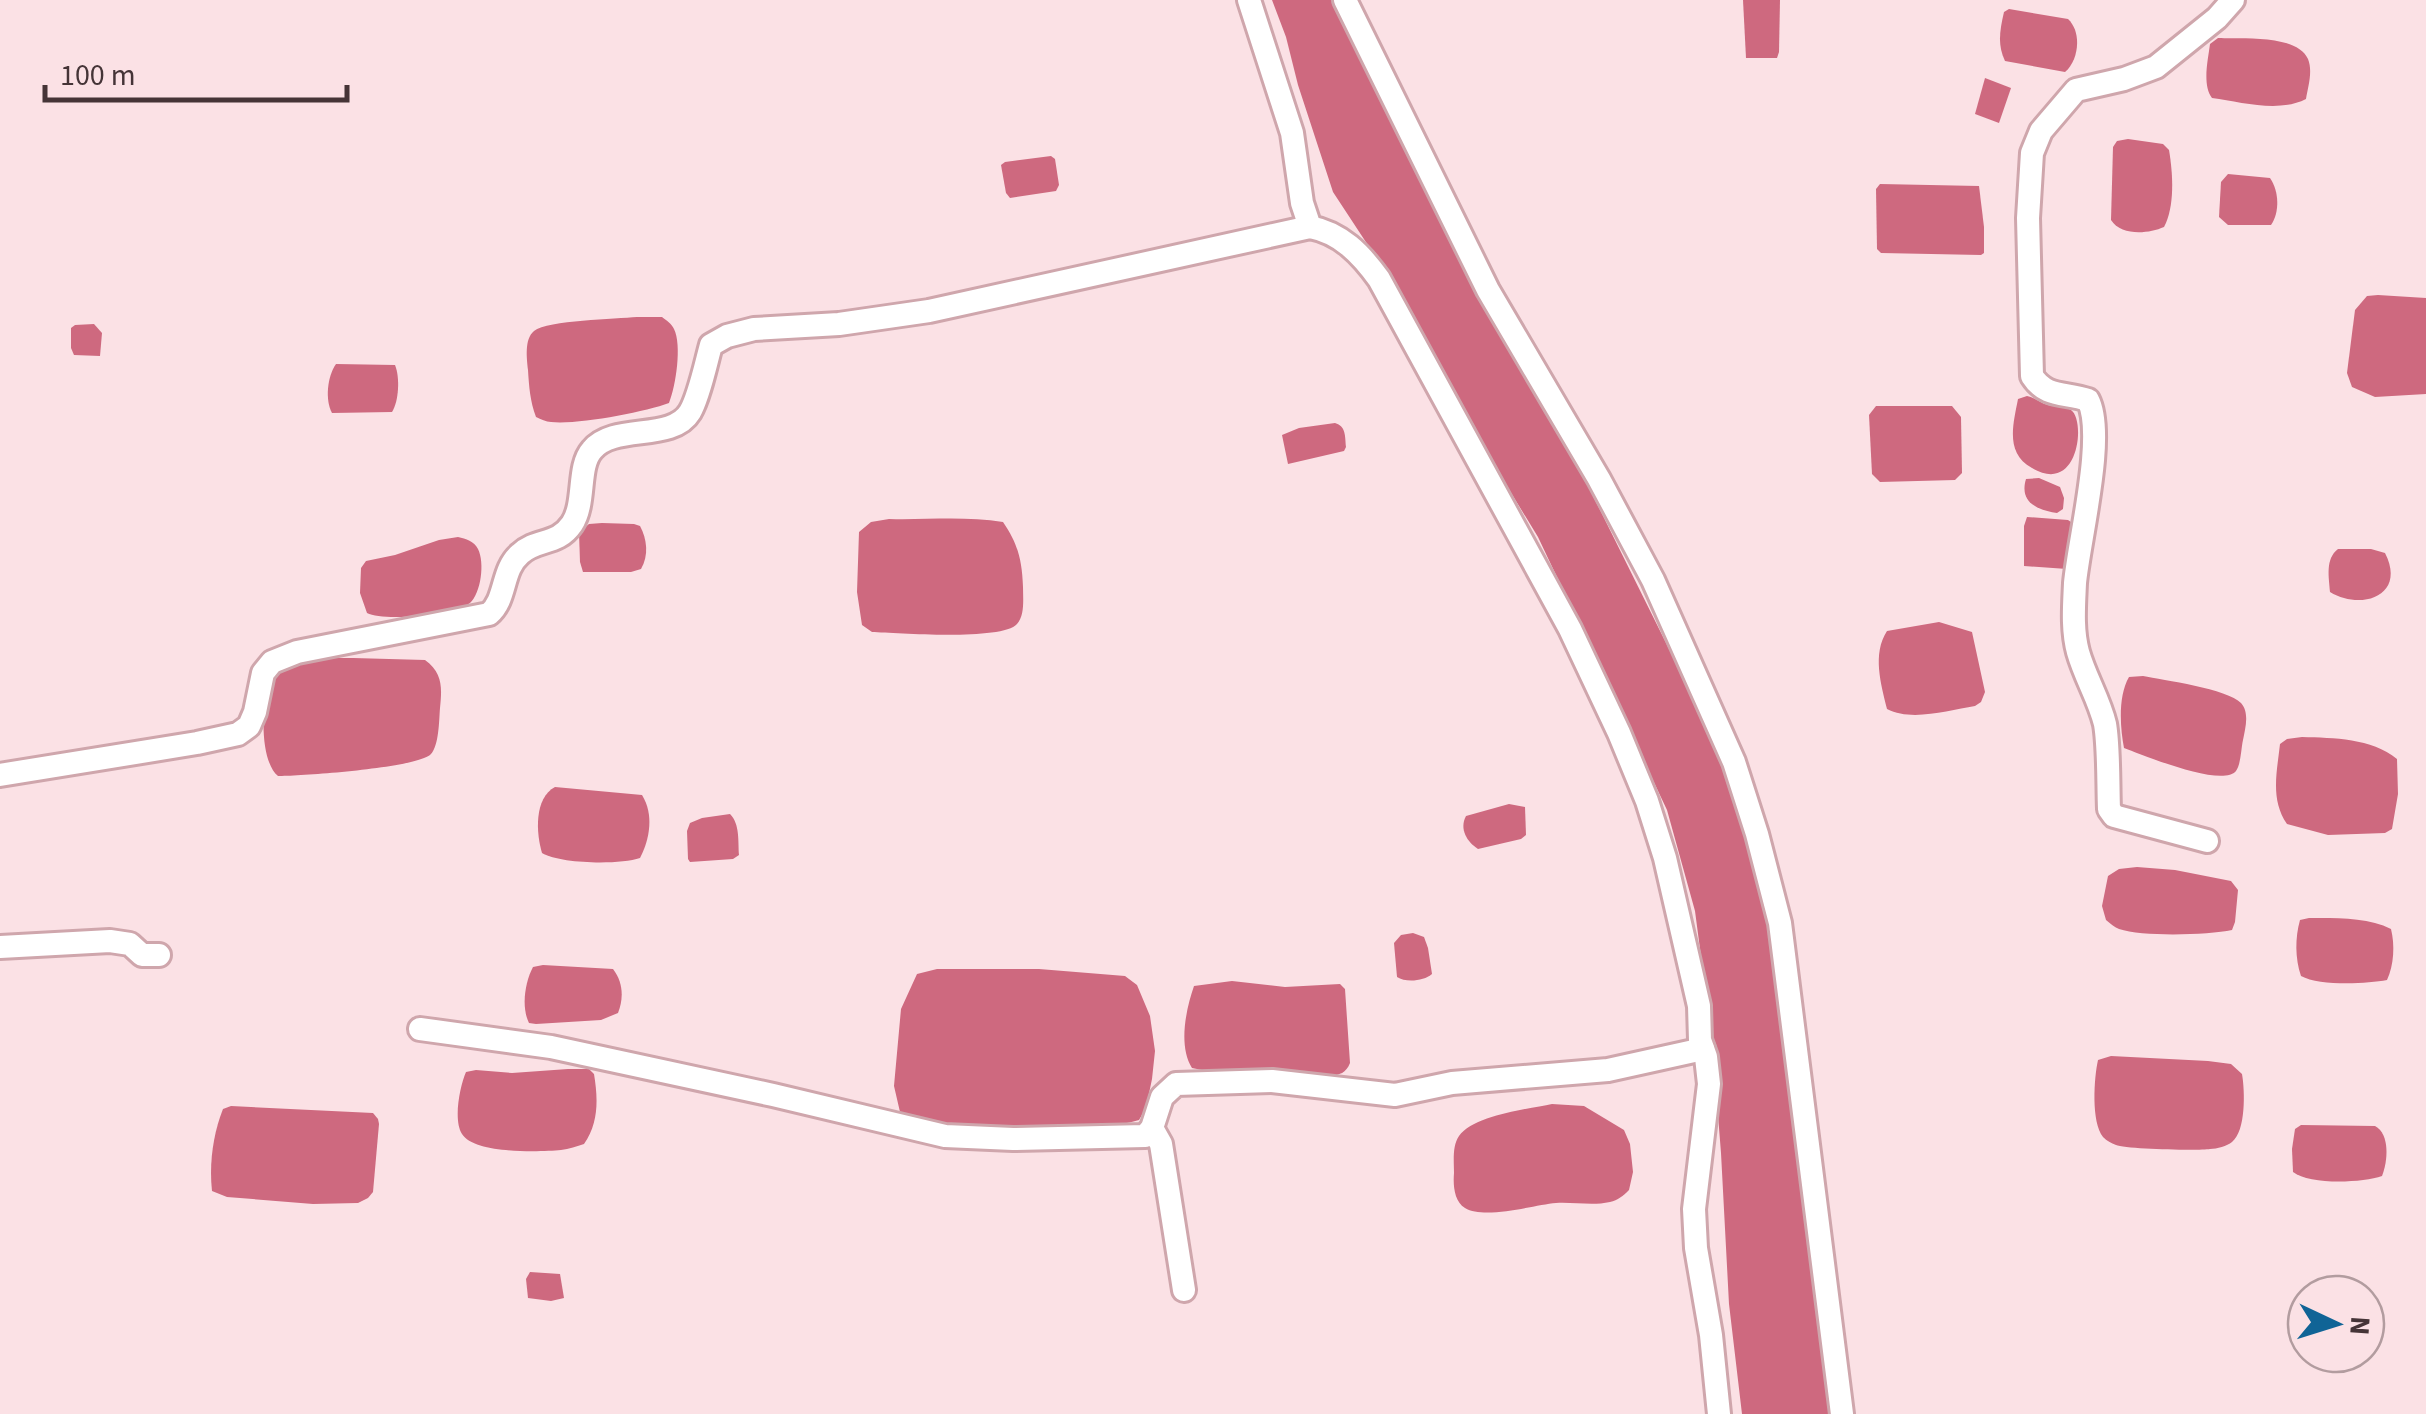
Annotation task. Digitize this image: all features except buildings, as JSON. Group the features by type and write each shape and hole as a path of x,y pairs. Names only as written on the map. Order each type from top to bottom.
{"street":[{"path":"1249,0 1292,133 1302,203 1310,227"},
{"path":"1345,0 1488,290 1653,580 1734,762 1780,923 1842,1414"},
{"path":"2207,841 2114,816 2109,809 2106,728 2078,651 2073,617 2095,424 2088,400 2046,392 2032,376 2028,218 2032,153 2041,131 2068,97 2076,90 2156,67 2217,18 2232,0"},
{"path":"0,775 238,734 249,726 256,712 263,672 272,662 297,652 490,614 499,606 504,580 518,554 560,538 574,521 592,449 628,434 676,426 690,413 711,346 727,336 754,329 838,324 929,311 1310,227 1326,230 1363,257 1378,280 1570,630 1647,801 1700,1006 1700,1040 1710,1084 1694,1209 1719,1414"},
{"path":"0,947 110,941 130,944 142,955 159,955"},
{"path":"420,1029 551,1047 946,1136 1013,1139 1145,1136 1152,1128 1162,1097 1176,1084 1272,1081 1395,1096 1452,1083 1608,1070 1703,1049"},
{"path":"1152,1128 1161,1144 1184,1290"}],"shaded area":[{"path":"1272,0 1347,0 1740,792 1790,994 1833,1414 1742,1414 1729,1304 1712,1040 1695,911 1667,810 1538,537 1402,297 1333,192"},
{"path":"1743,0 1780,0 1777,58 1746,58"},
{"path":"2009,9 2068,19 2077,46 2065,72 2005,61 2000,31 2004,12"},
{"path":"2218,38 2281,42 2302,51 2310,69 2306,99 2272,106 2212,98 2207,86 2207,65 2210,44"},
{"path":"1985,78 2011,88 1999,123 1975,114"},
{"path":"2117,141 2163,144 2169,150 2171,200 2164,227 2135,232 2121,229 2111,220 2113,147"},
{"path":"1051,156 1055,159 1059,185 1056,191 1010,198 1001,165"},
{"path":"2228,174 2270,178 2277,202 2271,225 2228,225 2219,217 2221,182"},
{"path":"1880,184 1979,186 1984,253 1881,253 1877,249 1876,189"},
{"path":"2367,296 2426,298 2426,394 2375,397 2352,387 2347,373 2355,310"},
{"path":"662,317 674,329 677,366 669,403 577,422 549,422 536,417 527,355 534,331 567,322"},
{"path":"94,324 102,333 100,356 74,355 71,328"},
{"path":"336,364 395,365 398,389 392,412 332,413 328,388"},
{"path":"2027,396 2069,409 2076,417 2075,453 2060,472 2048,474 2032,468 2023,462 2014,446 2018,399"},
{"path":"1876,406 1952,406 1961,417 1962,473 1955,480 1880,482 1872,474 1869,415"},
{"path":"1335,423 1344,432 1344,451 1288,464 1282,435 1299,428"},
{"path":"2039,478 2060,487 2063,509 2057,513 2043,510 2027,499 2026,479"},
{"path":"2027,517 2071,522 2067,569 2024,566"},
{"path":"871,522 1003,522 1016,545 1022,569 1023,607 1017,624 992,633 948,635 872,632 862,625 857,592 859,532"},
{"path":"589,524 640,526 646,547 641,569 583,572 579,532"},
{"path":"458,537 474,544 480,555 479,585 470,603 419,616 367,613 360,593 361,568 366,561"},
{"path":"2338,549 2385,553 2390,580 2385,589 2377,596 2355,600 2330,592 2329,563"},
{"path":"1939,622 1972,632 1985,692 1981,702 1919,715 1887,709 1879,659 1887,631"},
{"path":"323,658 425,660 438,676 441,687 438,732 431,754 405,763 333,773 278,776 272,768 264,741 264,708 271,680 282,666"},
{"path":"2143,676 2210,689 2241,703 2246,721 2236,771 2215,776 2199,773 2124,748 2123,693 2129,677"},
{"path":"2302,737 2364,743 2397,759 2398,794 2392,829 2385,833 2328,835 2287,824 2277,795 2280,744"},
{"path":"555,787 642,795 649,826 640,858 590,862 542,853 540,807"},
{"path":"1509,804 1525,807 1526,835 1478,849 1474,846 1464,830 1466,816"},
{"path":"730,814 737,828 739,855 733,859 690,862 690,823"},
{"path":"2137,867 2231,881 2238,890 2232,930 2159,934 2130,932 2114,926 2106,920 2102,906 2108,876 2119,869"},
{"path":"2300,920 2362,920 2391,929 2393,955 2387,980 2331,983 2301,976 2297,934"},
{"path":"1413,933 1424,937 1432,974 1420,980 1405,980 1397,977 1394,943 1401,935"},
{"path":"533,967 613,969 622,990 618,1013 601,1020 529,1023 526,987"},
{"path":"937,969 1039,969 1125,976 1137,985 1150,1016 1155,1051 1146,1108 1139,1120 1104,1126 976,1128 933,1124 900,1112 894,1086 901,1009 917,974"},
{"path":"1232,981 1285,987 1340,984 1345,989 1350,1063 1347,1069 1329,1076 1192,1068 1184,1038 1194,986"},
{"path":"2111,1056 2231,1064 2242,1074 2243,1081 2243,1110 2237,1137 2225,1146 2203,1150 2133,1148 2108,1141 2099,1130 2095,1088 2098,1060"},
{"path":"589,1069 594,1074 596,1110 584,1144 561,1150 508,1150 479,1145 462,1134 458,1112 466,1072"},
{"path":"1552,1104 1584,1106 1624,1130 1633,1172 1629,1190 1604,1203 1556,1203 1484,1213 1461,1205 1454,1183 1454,1149 1459,1136 1489,1118"},
{"path":"231,1106 373,1113 379,1124 373,1192 358,1203 313,1204 227,1197 212,1191 214,1139 223,1109"},
{"path":"2301,1125 2375,1126 2383,1135 2386,1148 2382,1176 2336,1182 2293,1172 2295,1129"},
{"path":"530,1272 560,1274 564,1298 528,1298 526,1279"}]}
